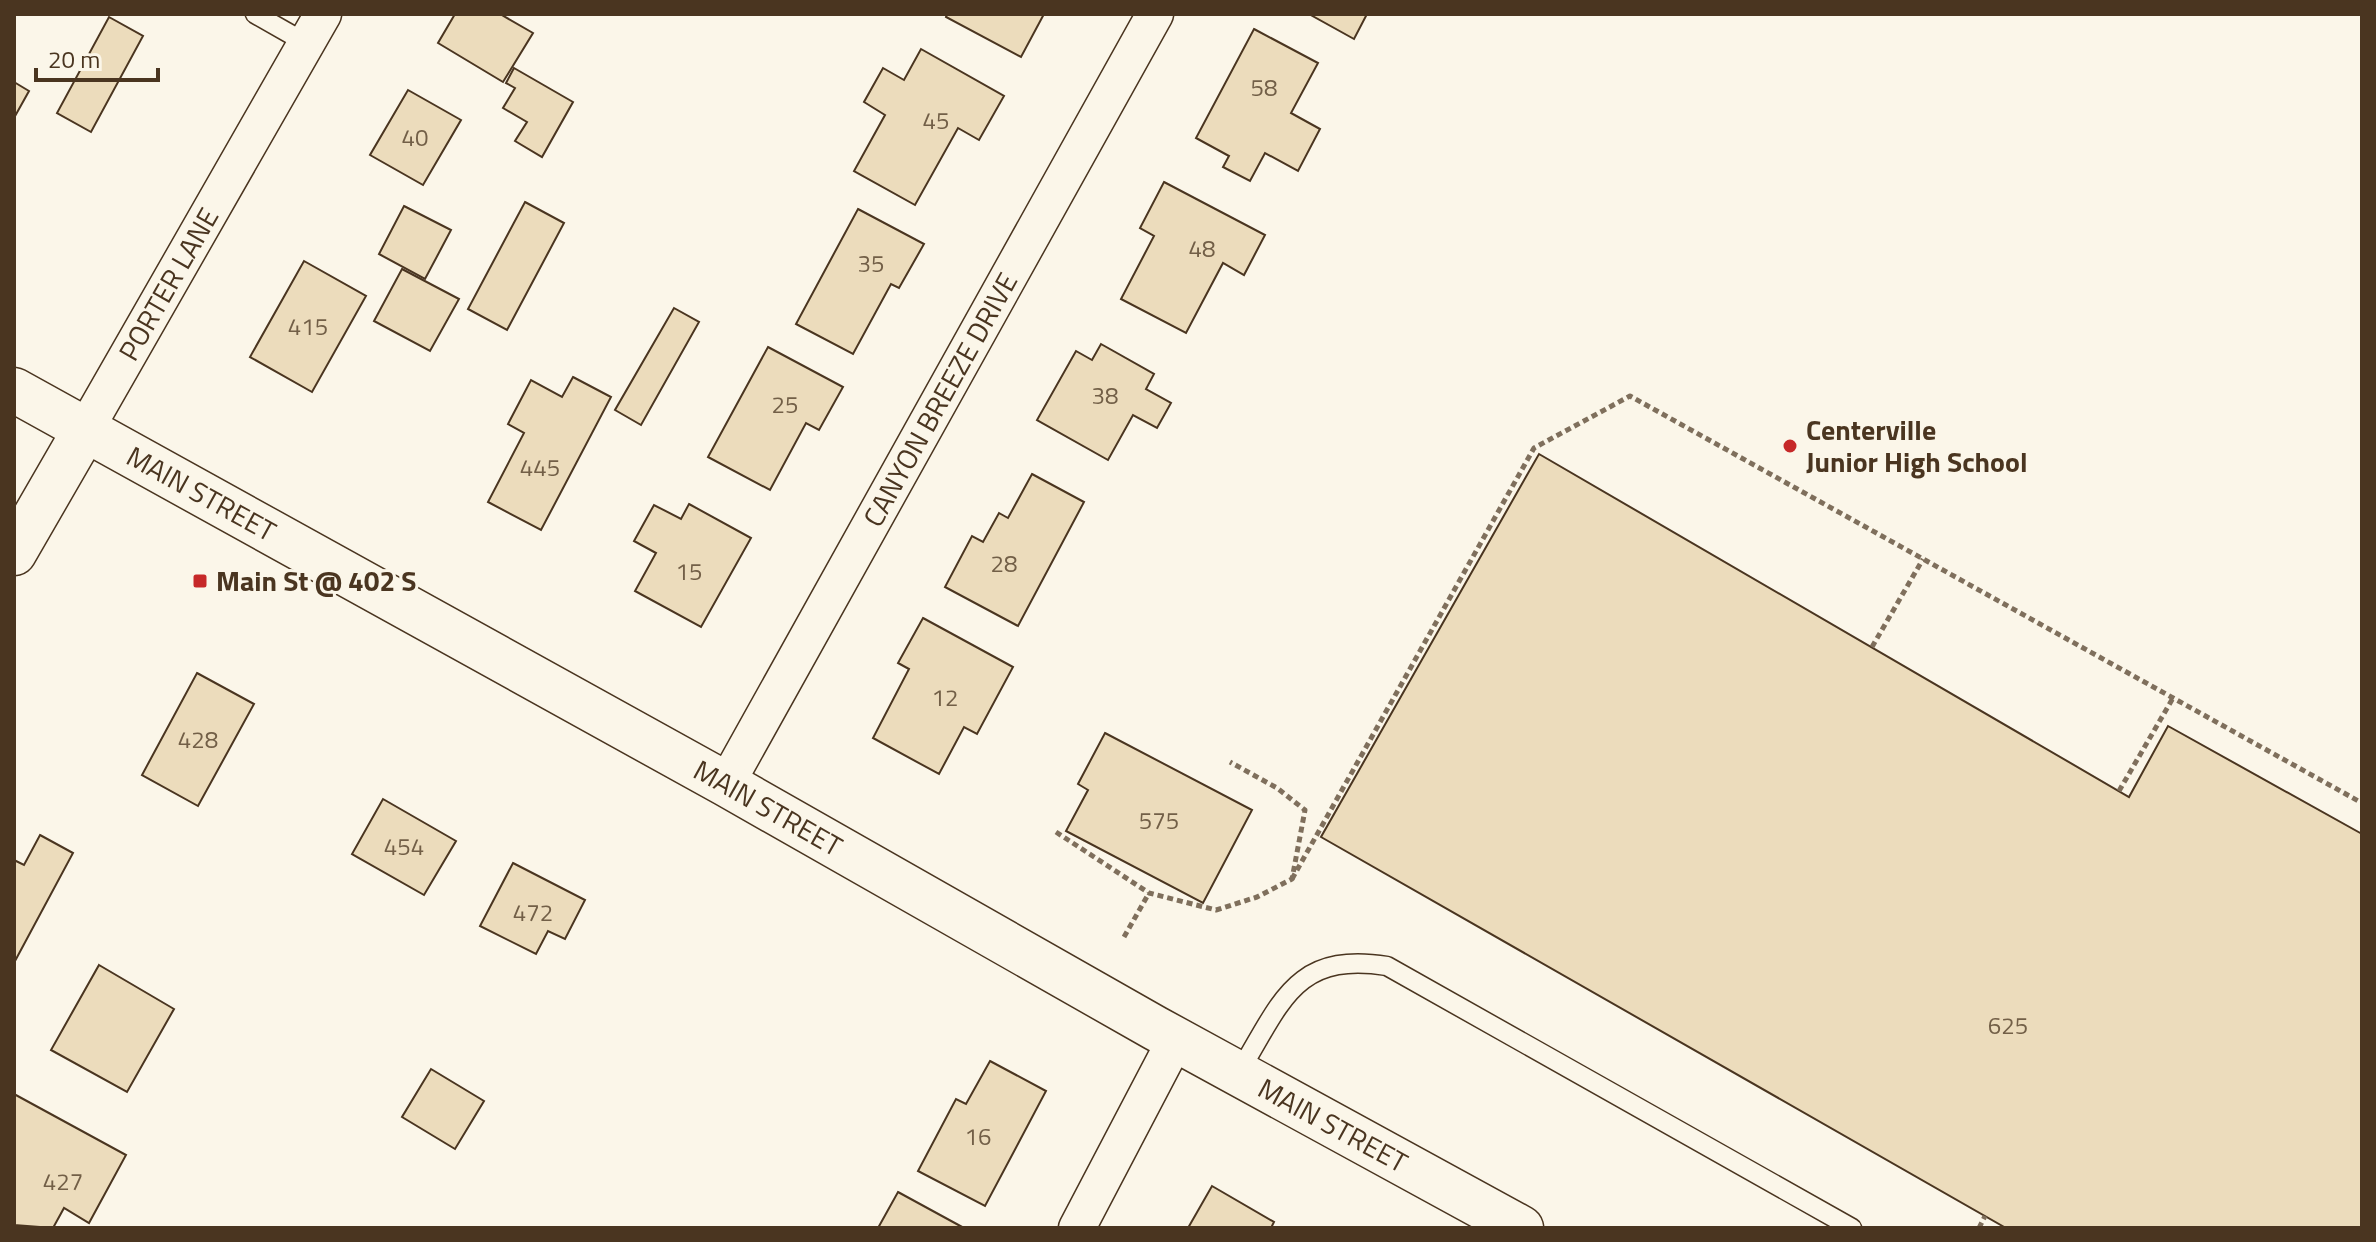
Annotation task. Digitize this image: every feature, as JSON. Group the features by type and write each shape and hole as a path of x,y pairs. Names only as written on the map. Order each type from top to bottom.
{"main road":[{"name":"MAIN STREET","path":"14,390 726,784 1176,1039 1521,1228"},
{"name":"PORTER LANE","path":"14,553 85,430"}],"street":[{"name":"CANYON BREEZE DRIVE","path":"726,784 1155,14"},
{"name":"PORTER LANE","path":"85,430 314,28"},
{"path":"1077,1228 1176,1039"}],"lane":[{"path":"255,14 314,28"},
{"path":"1239,1072 1289,989 1326,967 1353,960 1387,966 1852,1228"}],"path":[{"path":"1056,832 1149,893 1216,910 1257,897 1292,879 1534,448 1630,396 2362,803"},
{"path":"1872,647 1923,559"},
{"path":"2119,791 2173,698"},
{"path":"1230,762 1277,788 1305,810 1292,879"},
{"path":"1124,937 1149,893"},
{"path":"1979,1228 1985,1216"}],"building":[{"path":"455,14 500,14 533,33 503,82 438,43"},
{"path":"947,14 1044,14 1021,57 946,17"},
{"path":"1309,14 1367,14 1354,39"},
{"path":"109,17 143,36 91,132 57,113"},
{"path":"1254,29 1318,63 1291,113 1320,129 1298,171 1265,153 1250,181 1223,167 1229,156 1196,138"},
{"path":"921,49 1004,96 979,140 958,128 915,205 854,171 885,115 864,102 883,68 904,80"},
{"path":"514,68 573,102 542,157 515,141 527,122 503,108 515,88 506,83"},
{"path":"14,82 29,91 14,118"},
{"path":"408,90 461,120 423,185 370,155"},
{"path":"1164,182 1265,235 1244,275 1223,263 1186,333 1121,299 1154,236 1140,228"},
{"path":"525,202 564,223 507,330 468,309"},
{"path":"404,206 451,230 425,279 379,254"},
{"path":"858,209 924,244 899,288 891,284 853,354 796,324"},
{"path":"304,261 366,296 312,392 250,357"},
{"path":"402,269 459,299 430,351 374,321"},
{"path":"674,308 699,322 641,425 615,410"},
{"path":"1101,344 1154,374 1146,389 1171,403 1157,428 1133,415 1108,460 1037,420 1076,351 1092,360"},
{"path":"768,347 843,387 819,430 806,423 770,490 708,457"},
{"path":"573,377 611,397 541,530 488,502 524,433 508,424 531,380 562,397"},
{"path":"1539,454 2129,797 2168,726 2362,834 2362,1228 2006,1228 1321,837"},
{"path":"1032,474 1084,502 1018,626 945,587 972,536 983,542 999,513 1008,518"},
{"path":"689,504 751,538 701,627 635,591 656,553 634,541 654,505 681,519"},
{"path":"923,618 1013,667 977,734 964,727 939,774 873,738 909,669 898,663"},
{"path":"197,673 254,704 198,806 142,775"},
{"path":"1105,733 1252,810 1203,903 1066,831 1088,790 1078,784"},
{"path":"383,799 456,841 424,895 352,854"},
{"path":"40,835 73,853 15,961 14,860 24,865"},
{"path":"513,863 585,900 565,939 548,931 536,954 480,926"},
{"path":"99,965 174,1009 127,1092 51,1050"},
{"path":"990,1061 1046,1091 985,1206 918,1171 956,1099 966,1104"},
{"path":"431,1069 484,1101 455,1149 402,1117"},
{"path":"14,1094 126,1155 89,1223 64,1208 53,1228 14,1225"},
{"path":"1212,1186 1274,1222 1271,1228 1188,1228"},
{"path":"898,1192 964,1228 878,1228"}],"place":[{"name":"Centerville Junior High School","path":"1790,446"},
{"name":"Main St @ 402 S","path":"200,581"}]}
